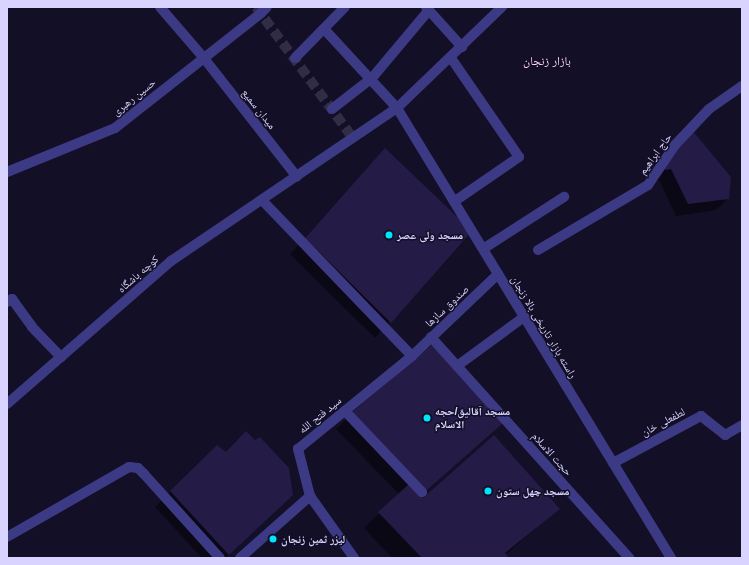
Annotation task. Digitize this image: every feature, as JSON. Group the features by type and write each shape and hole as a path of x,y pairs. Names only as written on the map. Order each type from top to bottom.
{"street":[{"name":"کوچه باشگاه","path":"7,404 171,261 397,108 451,58 502,7"},
{"path":"332,109 372,78 428,8 462,47"},
{"name":"میدان سمیع","path":"165,9 297,177"},
{"path":"295,58 324,30 339,9"},
{"name":"حسین رهبری","path":"7,172 114,128 264,10"},
{"name":"راسته بازار تاریخی بالا زنجان","path":"324,30 372,78 397,108 671,558"},
{"path":"451,58 519,158 458,199"},
{"name":"حاج ابراهیم","path":"538,250 648,185 675,144 704,114 742,86"},
{"path":"486,247 564,197"},
{"path":"262,200 412,356"},
{"name":"صندوق سازها","path":"412,356 498,274"},
{"path":"7,302 12,299 32,327 61,357"},
{"path":"457,366 524,317"},
{"name":"حجت الاسلام","path":"431,337 629,558"},
{"name":"سید فتح الله","path":"310,496 298,450 412,356"},
{"path":"345,411 422,492"},
{"name":"لطفعلی خان","path":"613,463 700,416 725,435 742,425"},
{"path":"7,537 129,467 138,468 144,474 220,558"},
{"path":"240,558 310,496 354,558"}],"building":[{"path":"692,130 731,177 729,199 688,204 671,169 665,170 664,165"},
{"name":"مسجد ولی عصر","path":"385,148 472,231 391,323 305,238"},
{"name":"مسجد آقالیق/حجه الاسلام","path":"433,344 503,423 426,491 351,413"},
{"path":"246,431 255,440 260,437 289,468 293,495 229,555 170,491 217,445 226,452"},
{"name":"مسجد چهل ستون","path":"494,435 560,509 505,553 509,558 422,558 378,512 409,484 423,498"}],"tunnel":[{"path":"256,7 353,138"}],"place":[{"name":"مسجد ولی عصر","path":"389,235"},
{"name":"مسجد آقالیق/حجه الاسلام","path":"427,418"},
{"name":"مسجد چهل ستون","path":"488,491"},
{"name":"لیزر ثمین زنجان","path":"273,539"}],"district":[{"name":"بازار زنجان","path":"547,62"}]}
